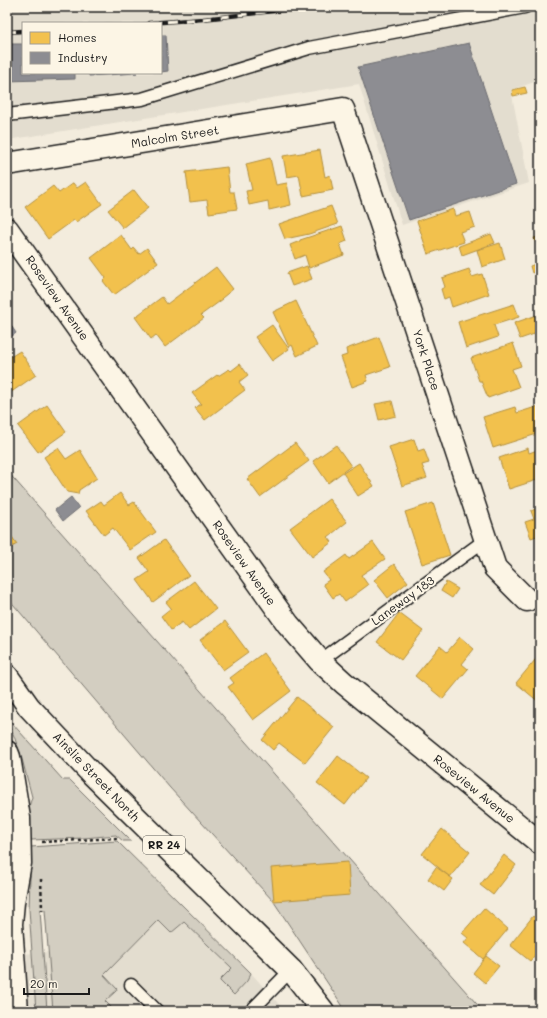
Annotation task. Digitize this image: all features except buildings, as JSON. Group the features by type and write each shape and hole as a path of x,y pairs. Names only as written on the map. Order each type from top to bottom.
{"street":[{"name":"Malcolm Street","path":"7,164 343,109"},
{"name":"York Place","path":"343,109 495,568 527,600"},
{"name":"Roseview Avenue","path":"7,229 288,624 320,661 344,683 540,843"},
{"name":"Ainslie Street North","path":"7,676 29,707 91,773 222,904 291,970 323,1011"},
{"path":"7,752 19,818 20,863 9,934 17,1011"}],"lane":[{"path":"7,115 142,99 309,48 525,7"},
{"name":"Laneway 183","path":"320,661 485,540"},
{"path":"251,1011 291,970"},
{"path":"131,985 157,1011"}],"path":[{"path":"20,844 117,838"}],"shaded area":[{"path":"7,7 540,7 540,80 511,90 529,183 402,225 359,84 7,140"},
{"path":"7,471 483,1011 346,1011 274,902 170,788 7,597"},
{"path":"11,722 63,780 70,780 131,841 123,841 116,835 31,840 28,810 32,797 22,759 8,724"},
{"path":"117,841 251,973 285,1011 7,1011 7,955 49,952 45,910 29,909 31,847"},
{"path":"117,841 251,973 247,981 234,995 220,981 232,968 184,922 171,933 158,920 104,975 117,989 105,1001 115,1011 53,1011 45,910 40,910 47,1011 36,1011 29,909 31,847"}],"railway":[{"path":"162,22 309,7"},
{"path":"7,32 22,31"}]}
